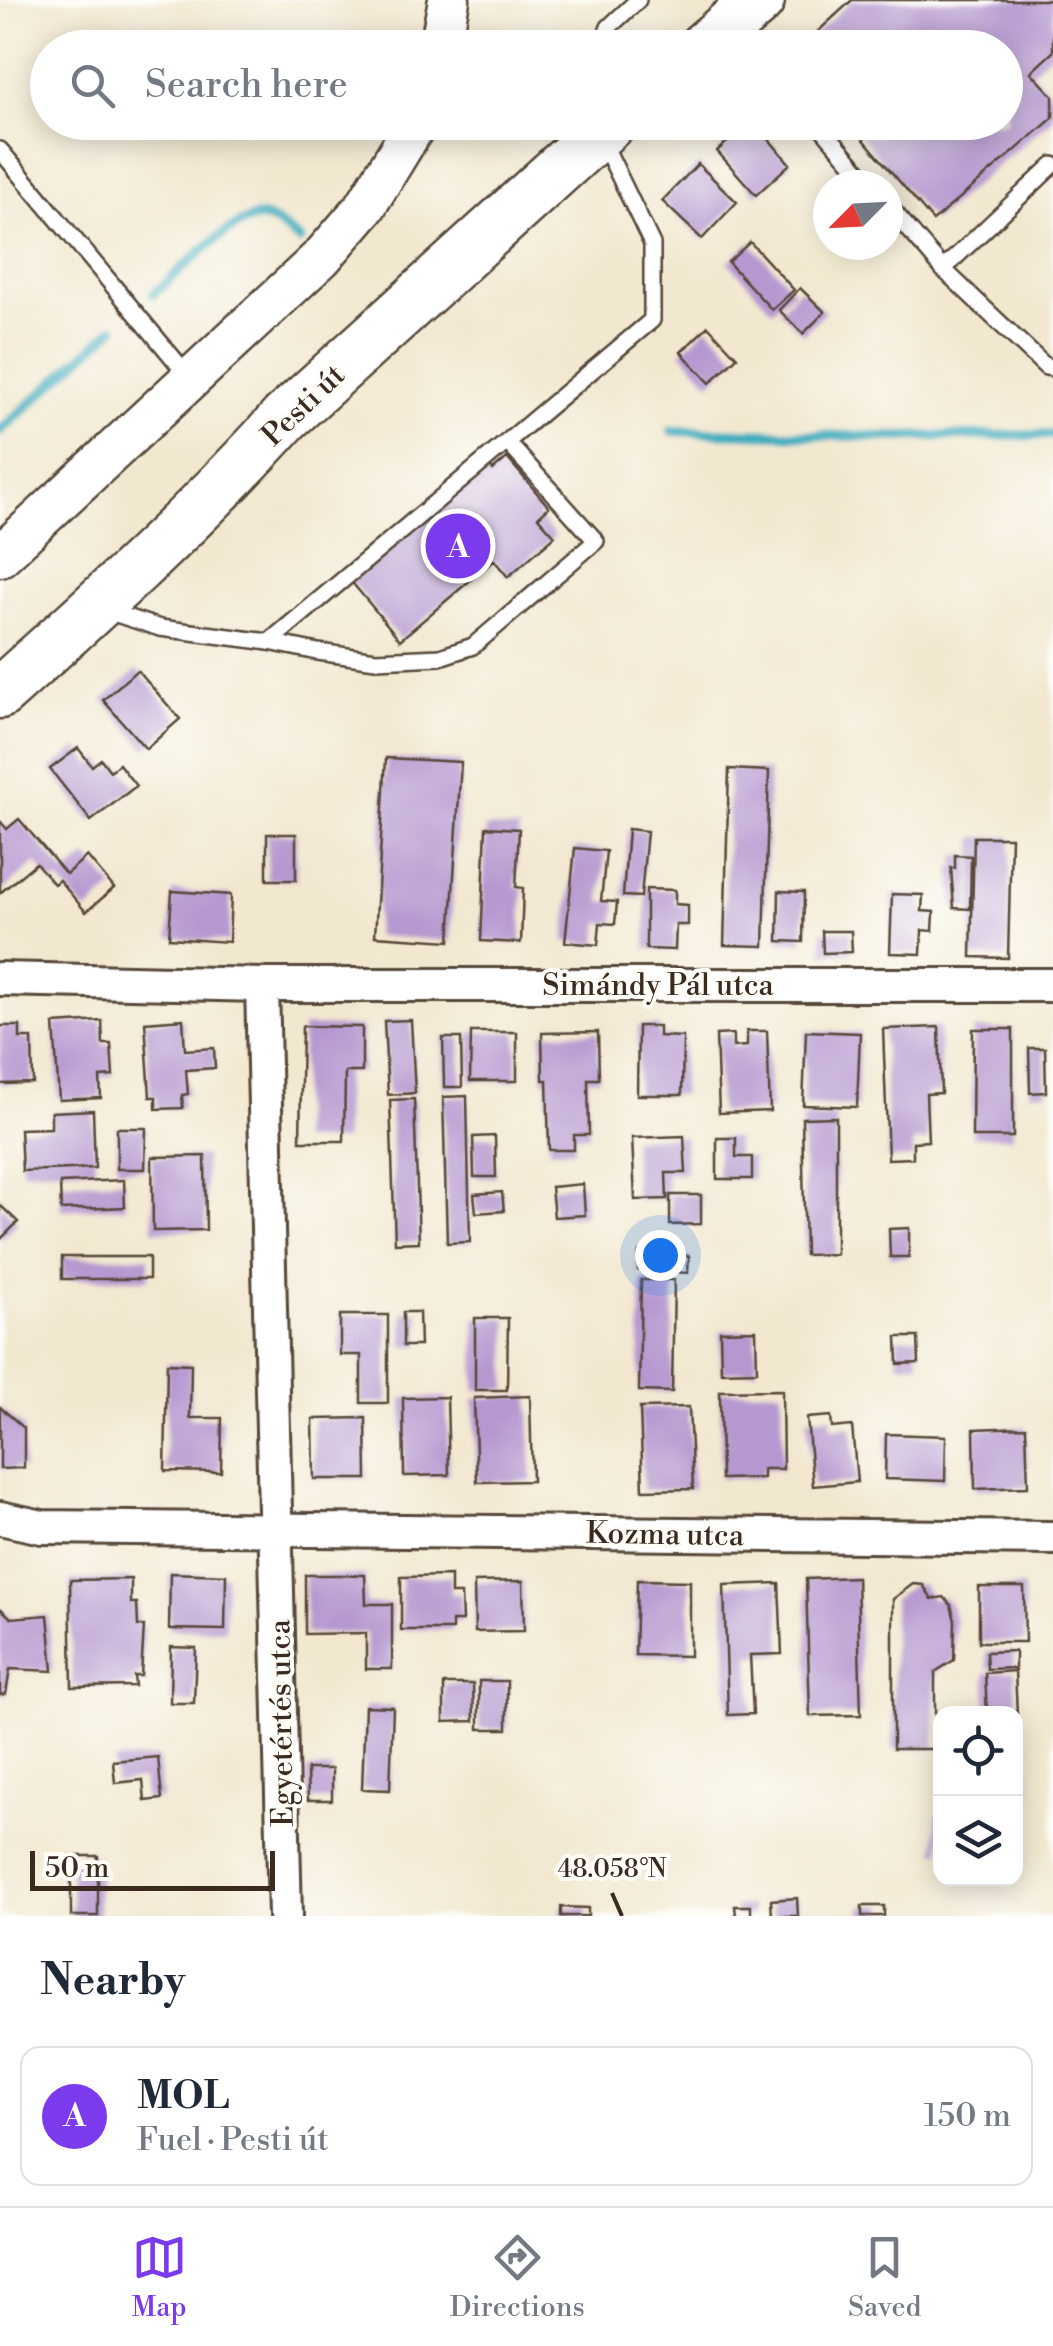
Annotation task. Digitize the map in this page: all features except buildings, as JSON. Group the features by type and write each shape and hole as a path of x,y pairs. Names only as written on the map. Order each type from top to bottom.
{"main road":[{"name":"Pesti út","path":"0,693 95,608 242,466 285,418 588,140"}],"street":[{"path":"443,30 448,0"},
{"path":"0,556 322,257 365,207 406,140"},
{"name":"Simándy Pál utca","path":"0,980 262,985 1053,985"},
{"name":"Egyetértés utca","path":"262,985 285,1916"},
{"name":"Kozma utca","path":"0,1518 42,1527 1053,1538"}],"lane":[{"path":"608,30 638,0"},
{"path":"269,642 652,320 652,244 609,140"},
{"path":"832,140 858,170"},
{"path":"0,150 191,380"},
{"path":"943,269 1053,165"},
{"path":"903,222 943,269 1046,367 1053,368"},
{"path":"95,608 160,628 376,660 440,657 473,646 596,541 507,442"}],"waterway":[{"path":"154,294 224,234 254,218 266,218 300,240"},
{"path":"0,431 114,328"},
{"path":"672,431 884,437 1053,435"}],"place":[{"name":"MOL","path":"458,546"}]}
